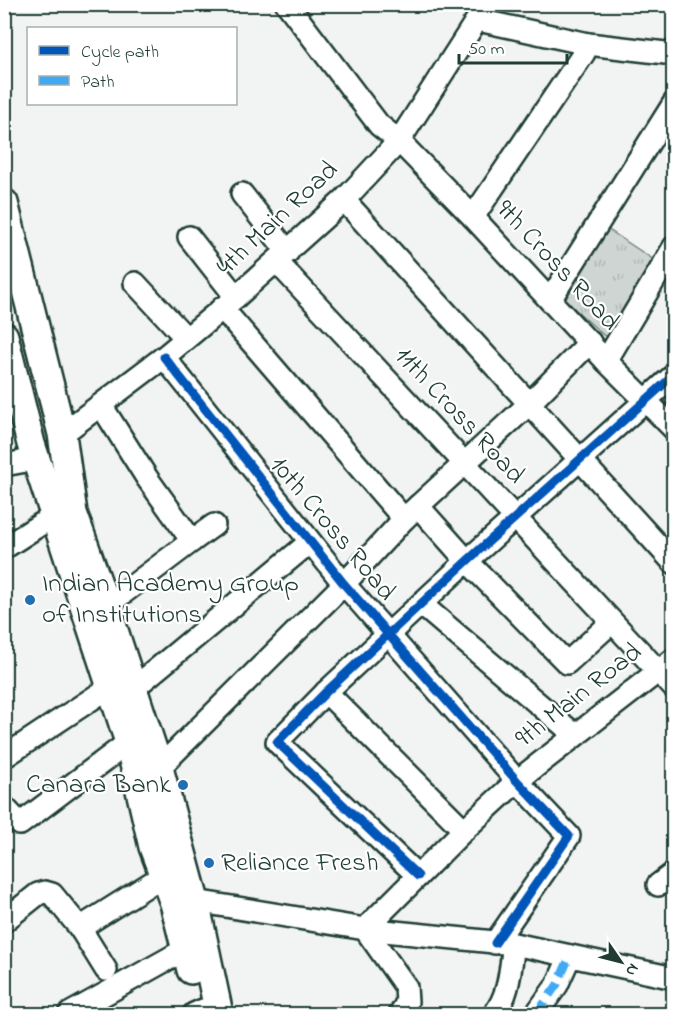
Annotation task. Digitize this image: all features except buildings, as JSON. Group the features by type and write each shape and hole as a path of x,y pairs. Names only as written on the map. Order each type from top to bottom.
{"main road":[{"path":"4,203 62,434 73,513 106,606 129,742 184,902 205,1013"},
{"path":"4,256 22,404 53,452 66,464"},
{"path":"4,336 34,452 54,515 121,688 159,768 164,875 184,902 186,949 205,1013"}],"street":[{"name":"9th Cross Road","path":"287,4 379,126 399,141 606,361 674,429"},
{"name":"4th Main Road","path":"62,434 164,357 282,257 344,200 399,141 482,12"},
{"path":"482,12 588,44 674,54"},
{"path":"473,218 588,44"},
{"path":"550,300 674,103"},
{"name":"11th Cross Road","path":"242,194 282,257 465,464 612,622 666,665 674,688"},
{"path":"344,200 674,563"},
{"path":"189,237 229,303 411,513 467,561 567,663 612,622"},
{"path":"606,361 674,247"},
{"path":"135,282 186,338"},
{"path":"159,768 344,584 411,513 529,404 590,342"},
{"name":"10th Cross Road","path":"164,357 344,584 517,781 569,836 505,943"},
{"path":"418,876 277,742 326,692 467,561 674,375"},
{"path":"101,405 147,478 192,541"},
{"path":"4,465 34,452"},
{"path":"4,548 54,515"},
{"path":"106,606 214,525"},
{"path":"4,757 121,688 310,543"},
{"path":"422,605 574,735"},
{"name":"9th Main Road","path":"365,929 464,830 517,781 666,665"},
{"path":"326,692 464,830"},
{"path":"4,807 20,824 129,742"},
{"path":"80,928 164,875"},
{"path":"4,921 38,894 45,892 52,894 80,928 106,970"},
{"path":"184,902 365,929 505,943 674,978"},
{"path":"365,929 406,987 407,1002 400,1014"},
{"path":"494,1014 508,991 505,943"},
{"path":"69,1014 186,949"},
{"path":"536,1014 557,985 570,956"}],"green space":[{"path":"606,228 660,264 611,342 565,300"}],"marked path":[{"path":"536,1014 557,985 570,956"}],"cycle path":[{"path":"164,357 344,584 517,781 569,836 495,943"},
{"path":"418,876 277,742 326,692 467,561 674,375"}],"place":[{"name":"Indian Academy Group of Institutions","path":"30,600"},
{"name":"Canara Bank","path":"183,785"},
{"name":"Reliance Fresh","path":"209,863"}]}
